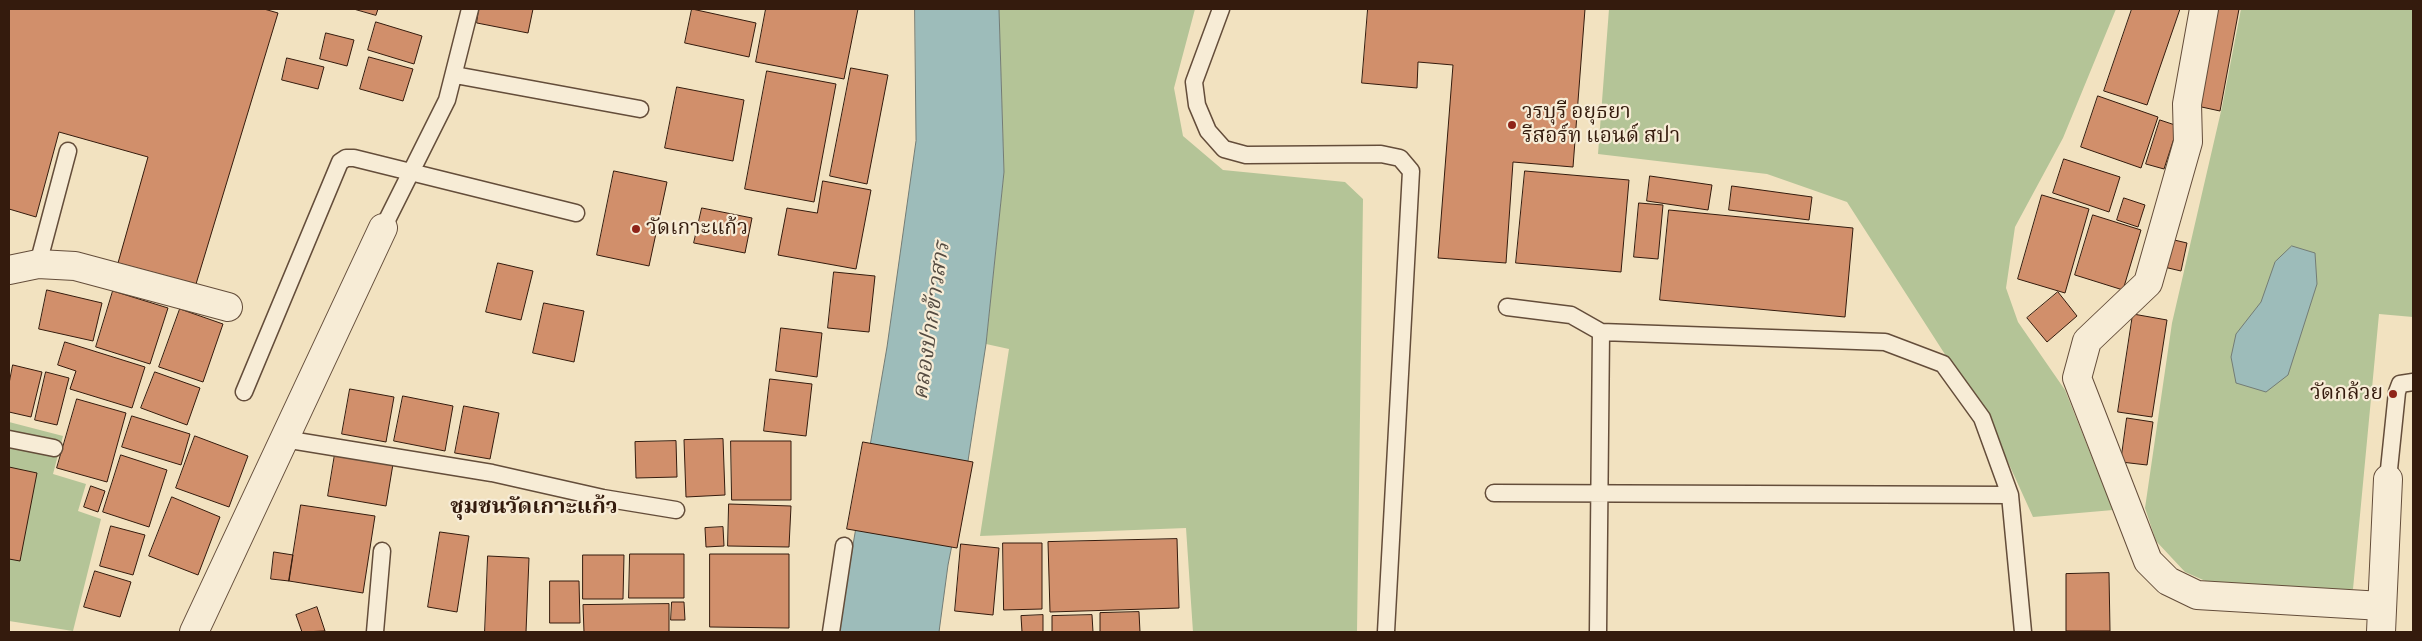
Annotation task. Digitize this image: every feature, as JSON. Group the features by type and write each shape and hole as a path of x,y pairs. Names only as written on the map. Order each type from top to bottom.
{"street":[{"path":"2204,9 2188,104 2188,142 2148,283 2087,341 2077,378 2148,561 2168,581 2197,595 2381,619 2388,479"},
{"path":"194,632 383,228"},
{"path":"9,270 38,264 75,266 228,307"}],"lane":[{"path":"383,228 447,100 455,75 470,9"},
{"path":"1222,9 1194,82 1197,105 1208,131 1224,149 1246,155 1380,154 1400,158 1411,171 1386,632"},
{"path":"455,75 640,109"},
{"path":"38,264 68,151"},
{"path":"244,392 340,162 346,158 354,158 576,213"},
{"path":"1507,307 1572,315 1601,332 1885,342 1943,364 1982,418 2010,495 2023,632"},
{"path":"1598,632 1601,332"},
{"path":"2388,479 2397,392 2400,384 2413,382"},
{"path":"284,439 492,473 602,498 676,510"},
{"path":"9,440 54,448"},
{"path":"1494,493 2010,495"},
{"path":"830,632 844,546"},
{"path":"375,632 382,551"}],"green space":[{"path":"999,9 1195,9 1174,88 1183,136 1223,170 1345,182 1363,199 1357,632 1193,632 1186,528 980,536 1009,349 986,344 1004,172"},
{"path":"1609,9 2116,9 2063,138 2015,227 2006,288 2018,322 2065,390 2113,510 2033,517 1993,429 1847,202 1767,174 1598,154"},
{"path":"2241,9 2413,9 2413,317 2379,314 2353,589 2278,590 2217,586 2185,572 2156,541 2145,508 2172,323 2222,107"},
{"path":"9,422 63,436 53,474 86,484 78,511 101,519 73,631 9,621"}],"water":[{"name":"คลองปากข้าวสาร","path":"915,9 999,9 1004,172 986,344 966,474 948,565 939,632 838,632 887,347 916,141"},
{"path":"2292,246 2315,253 2317,284 2288,375 2266,392 2236,383 2231,357 2236,334 2261,302 2275,262"}],"building":[{"path":"9,9 264,9 278,13 196,284 118,263 148,157 59,132 36,217 9,209"},
{"path":"354,9 378,9 376,15"},
{"path":"479,9 533,9 528,33 477,23"},
{"path":"692,9 756,23 749,57 685,43"},
{"path":"766,9 858,9 844,79 756,62"},
{"name":"วรบุรี อยุธยา รีสอร์ท แอนด์ สปา","path":"1368,9 1585,9 1573,167 1513,162 1506,263 1438,258 1453,65 1418,62 1417,88 1362,83"},
{"path":"2132,9 2180,9 2147,105 2104,91"},
{"path":"2216,9 2239,9 2220,111 2197,106"},
{"path":"376,22 422,36 414,64 368,50"},
{"path":"326,33 354,40 347,66 320,59"},
{"path":"369,57 413,69 403,101 360,89"},
{"path":"287,58 324,67 318,89 282,80"},
{"path":"851,68 888,75 867,184 830,176"},
{"path":"767,71 836,84 814,202 745,189"},
{"path":"677,87 744,100 733,161 665,148"},
{"path":"2098,96 2158,117 2141,168 2081,147"},
{"path":"2160,120 2178,126 2164,169 2146,164"},
{"path":"2064,159 2120,177 2109,212 2053,193"},
{"path":"614,171 667,182 649,266 597,255"},
{"path":"1525,171 1629,180 1621,272 1516,263"},
{"path":"1650,176 1712,185 1708,210 1647,201"},
{"path":"823,181 871,190 856,269 778,255 787,208 817,213"},
{"path":"1732,186 1812,197 1809,220 1729,210"},
{"path":"2042,195 2089,209 2065,293 2018,279"},
{"path":"2124,198 2145,205 2138,227 2117,220"},
{"path":"1639,203 1663,205 1658,259 1634,257"},
{"path":"702,208 752,218 745,253 694,243"},
{"path":"1669,210 1853,228 1845,317 1660,300"},
{"path":"2093,215 2141,230 2123,290 2075,275"},
{"path":"2170,239 2187,243 2181,271 2164,267"},
{"path":"498,263 533,271 521,320 486,312"},
{"path":"834,272 875,276 869,332 828,328"},
{"path":"47,290 102,303 93,341 39,329"},
{"path":"113,291 168,308 150,364 96,347"},
{"path":"2058,292 2077,316 2047,342 2027,318"},
{"path":"544,303 584,311 574,362 533,353"},
{"path":"180,309 223,324 203,382 159,367"},
{"path":"2133,314 2167,320 2152,417 2118,412"},
{"path":"781,328 822,333 817,377 776,371"},
{"path":"65,342 145,367 132,408 70,389 76,371 58,365"},
{"path":"13,365 42,372 31,417 9,412 9,384"},
{"path":"46,372 69,378 57,425 35,420"},
{"path":"155,372 200,388 187,425 141,408"},
{"path":"770,379 812,384 806,436 764,431"},
{"path":"350,389 394,397 386,442 342,434"},
{"path":"403,396 453,406 445,451 394,441"},
{"path":"77,399 126,413 107,482 57,468"},
{"path":"464,406 499,413 490,459 455,453"},
{"path":"132,416 190,434 181,465 122,447"},
{"path":"2127,418 2153,422 2147,465 2121,462"},
{"path":"195,436 248,456 229,507 176,488"},
{"path":"723,439 725,495 686,497 684,440"},
{"path":"676,441 677,477 636,478 635,442"},
{"path":"731,441 791,441 791,500 732,500"},
{"path":"863,442 973,462 957,548 847,529"},
{"path":"335,454 393,464 386,506 328,496"},
{"path":"121,455 167,470 149,527 103,512"},
{"path":"9,467 37,473 20,561 9,559"},
{"path":"91,486 105,491 98,512 84,507"},
{"path":"172,497 220,517 198,575 149,556"},
{"path":"729,504 791,506 789,547 728,546"},
{"path":"301,505 375,516 363,593 289,581"},
{"path":"111,526 145,535 133,575 100,566"},
{"path":"723,527 724,546 706,547 705,528"},
{"path":"440,532 469,536 457,612 428,607"},
{"path":"1177,539 1179,608 1050,612 1048,542"},
{"path":"1003,543 1042,543 1042,609 1004,610"},
{"path":"961,544 999,548 993,615 955,611"},
{"path":"274,552 293,555 289,581 271,579"},
{"path":"630,554 684,554 684,598 629,598"},
{"path":"710,554 789,554 789,628 710,627"},
{"path":"583,555 624,555 623,599 583,599"},
{"path":"488,556 529,558 526,632 485,632"},
{"path":"95,571 131,582 120,617 84,607"},
{"path":"2109,573 2110,631 2066,631 2066,574"},
{"path":"550,581 579,581 580,623 550,623"},
{"path":"672,602 684,602 685,620 671,620"},
{"path":"669,604 669,632 584,632 583,605"},
{"path":"317,607 325,631 302,632 296,615"},
{"path":"1139,612 1140,632 1100,632 1100,613"},
{"path":"1043,615 1043,632 1022,632 1021,616"},
{"path":"1092,615 1093,632 1052,632 1052,616"}],"place":[{"name":"วรบุรี อยุธยา รีสอร์ท แอนด์ สปา","path":"1512,125"},
{"name":"วัดเกาะแก้ว","path":"636,229"},
{"name":"วัดกล้วย","path":"2393,394"}],"district":[{"name":"ชุมชนวัดเกาะแก้ว","path":"534,508"}]}
